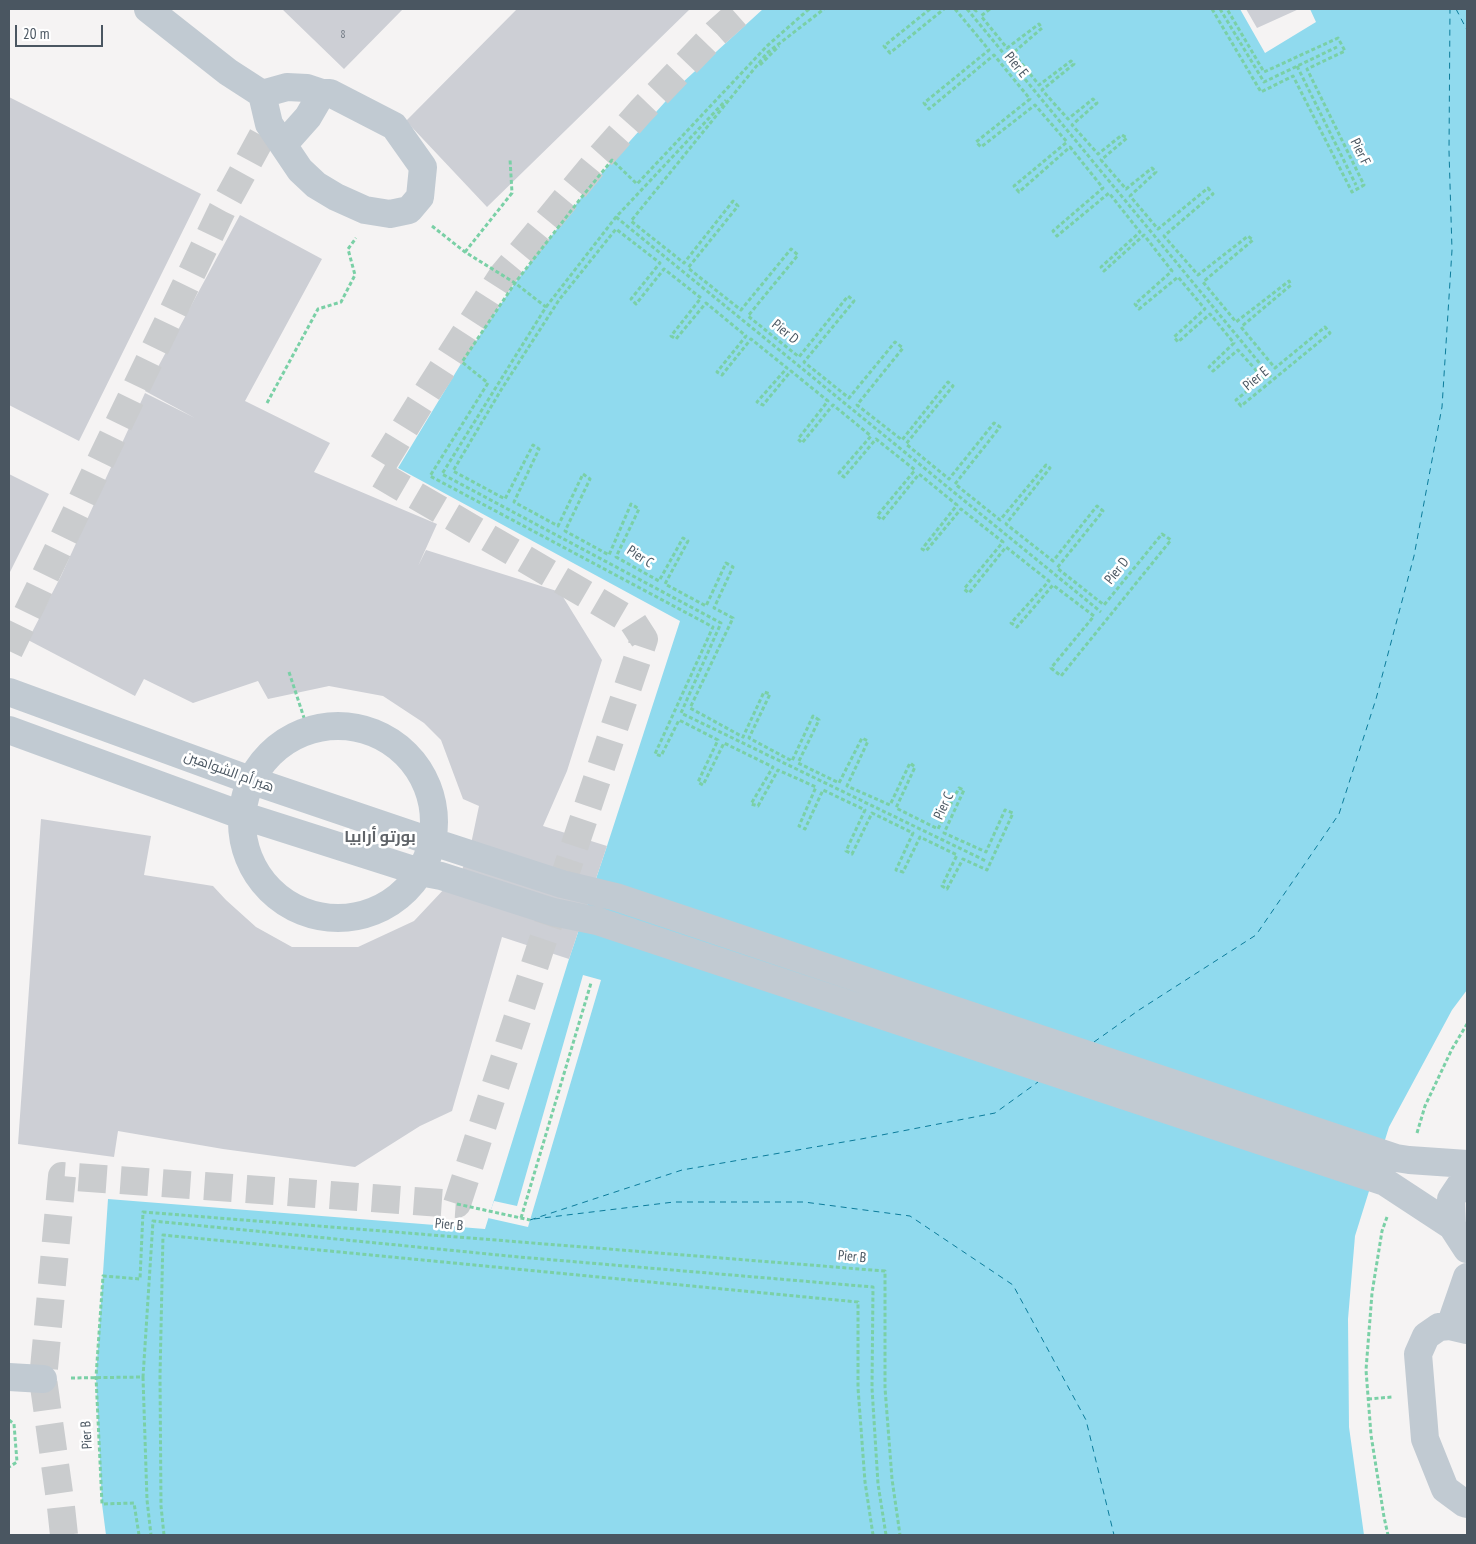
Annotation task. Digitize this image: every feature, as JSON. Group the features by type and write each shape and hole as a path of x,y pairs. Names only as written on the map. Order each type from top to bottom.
{"street":[{"path":"148,9 228,72 262,94 269,124 300,170 316,186 366,210 390,214 409,210 420,197 422,167 394,126 330,93 322,93 307,88 287,87 262,94"},
{"path":"284,144 308,117 322,93"},
{"name":"هير أم الشواهين","path":"9,692 250,780 562,884 616,897 1397,1172"},
{"path":"333,726 358,728 382,736 402,750 419,770 430,792 434,817 442,844 431,874 395,899 362,915 326,918 290,906 262,883 245,851 241,815 250,780 265,758 285,741 308,730 333,726"},
{"path":"9,730 241,815 553,912 605,924 1397,1172 1467,1164"},
{"path":"1397,1172 1452,1226 1467,1249"},
{"path":"1452,1226 1451,1199 1467,1176"},
{"path":"1467,1277 1459,1328 1439,1327 1426,1336 1418,1354 1425,1439 1445,1489 1467,1504"},
{"path":"9,1378 43,1379"}],"path":[{"path":"515,283 612,160 637,184 767,46 809,9"},
{"path":"823,9 770,54 616,217 546,307 442,474 721,624 681,713 986,860"},
{"name":"Pier D","path":"559,300 616,229 660,263 631,299 636,304 664,269 701,298 671,336 676,340 706,303 746,336 717,372 722,375 751,340 787,368 757,402 762,405 791,371 828,401 798,439 802,443 833,405 871,436 839,473 844,477 876,440 915,470 878,516 882,520 919,474 957,505 922,549 926,552 961,508 1002,542 964,589 969,593 1006,547 1050,581 1011,623 1017,627 1053,585 1094,616 1051,668 1061,676 1171,540 1162,534 1104,605 1057,568 1102,511 1097,506 1052,561 1006,524 1050,468 1046,465 1000,520 955,484 1000,427 994,422 949,479 906,444 953,386 948,382 902,440 857,405 902,348 895,342 849,398 804,362 854,301 848,296 799,357 748,316 798,255 791,249 742,310 688,268 738,206 733,201 684,263 631,221 767,53 823,9"},
{"path":"930,9 884,46 890,53 944,9"},
{"name":"Pier E","path":"955,9 989,50 924,103 929,109 994,55 1030,98 976,142 982,147 1035,105 1067,142 1014,186 1019,192 1070,147 1104,188 1052,231 1057,236 1109,193 1140,232 1101,267 1104,271 1144,235 1172,271 1135,304 1139,309 1178,277 1205,309 1174,337 1178,342 1210,314 1234,343 1209,367 1213,371 1238,350 1263,378 1236,400 1241,406 1330,333 1325,327 1275,368 1241,327 1291,285 1289,281 1236,322 1204,282 1253,240 1248,236 1198,275 1164,236 1213,194 1208,188 1158,229 1130,196 1156,172 1152,168 1126,189 1101,160 1127,138 1122,135 1098,154 1072,125 1097,103 1093,99 1068,119 1042,90 1074,64 1071,61 1039,84 1013,53 1042,28 1039,24 1007,48 982,16 990,9"},
{"path":"967,9 1271,377"},
{"path":"974,9 976,11 979,9"},
{"name":"Pier F","path":"1212,9 1261,92 1293,76 1352,192 1364,186 1307,69 1345,51 1338,38 1264,72 1227,9"},
{"path":"1220,9 1264,82 1337,47"},
{"path":"1297,66 1356,185"},
{"path":"465,252 512,193 510,159"},
{"path":"409,210 465,252 515,283 546,307"},
{"path":"267,403 318,309 341,302 355,275 348,249 373,211"},
{"path":"616,217 1101,612"},
{"name":"Pier C","path":"515,283 462,362 488,383 430,476 713,627 655,754 661,756 679,720 718,740 698,782 703,785 724,743 773,767 751,804 758,806 778,770 816,787 798,826 805,829 823,790 865,810 846,851 852,854 872,813 913,832 896,870 903,872 920,837 957,855 942,886 947,888 963,859 987,870 1013,813 1005,810 986,852 944,832 964,790 959,788 938,829 896,808 915,767 910,763 890,806 847,786 868,741 862,738 839,783 798,763 819,720 813,716 792,761 749,738 770,694 764,692 743,737 690,708 733,618 714,608 733,567 726,563 706,606 665,584 688,541 683,538 660,581 616,557 639,509 631,504 609,555 565,531 590,479 583,474 558,526 514,502 539,449 533,445 506,499 453,471 501,390 559,300"},
{"path":"289,672 308,730"},
{"path":"521,1218 591,983"},
{"path":"1388,1535 1371,1435 1366,1370 1372,1293 1382,1231 1397,1172 1425,1106 1452,1049 1467,1024"},
{"path":"457,1204 530,1220"},
{"name":"Pier B","path":"139,1535 134,1503 102,1504 96,1377 103,1276 140,1279 143,1212 885,1271 885,1388 892,1479 900,1535"},
{"path":"151,1535 147,1500 143,1377 153,1221 509,1256 873,1287 872,1388 878,1484 886,1535"},
{"path":"164,1535 161,1506 160,1376 163,1235 858,1302 858,1388 865,1482 873,1535"},
{"path":"43,1379 143,1377"},
{"path":"9,1420 14,1424 17,1462 9,1467"}],"water":[{"path":"763,9 1240,9 1265,53 1316,22 1310,9 1467,9 1467,990 1452,1010 1389,1127 1355,1236 1348,1319 1349,1427 1364,1535 106,1535 102,1504 96,1377 108,1199 485,1229 569,959 680,621 398,468 462,362 515,283 581,198 682,83"}],"pier":[{"path":"583,975 601,980 528,1227 488,1218 494,1201 517,1206"}],"building":[{"path":"282,9 403,9 344,69"},
{"path":"517,9 690,9 487,207 406,121"},
{"path":"1246,9 1299,9 1257,28"},
{"path":"9,97 201,194 79,441 9,405"},
{"path":"240,215 322,259 245,401 330,443 314,472 437,524 418,566 426,550 560,592 602,660 567,771 543,826 607,846 569,959 502,937 452,1111 420,1126 355,1167 223,1149 118,1131 114,1157 18,1144 41,819 151,836 144,875 213,886 256,927 292,947 358,947 414,921 462,870 471,844 479,806 463,799 441,740 424,723 383,696 329,686 268,699 258,681 193,703 144,679 135,696 28,640 61,576 145,393 195,418 145,391"},
{"path":"9,474 49,494 9,574"}],"ferry route":[{"path":"1094,1042 1139,1010 1256,935 1339,814 1376,699 1414,556 1442,407 1452,250 1449,151 1450,9"},
{"path":"1456,9 1467,30"},
{"path":"530,1220 682,1170 861,1139 995,1113 1038,1082"},
{"path":"534,1219 674,1202 804,1202 910,1216 1013,1285 1086,1420 1114,1535"}],"tunnel":[{"path":"64,1535 43,1379 62,1176 457,1204 644,639 633,622 377,473 502,276 601,156 641,111 716,33 743,9"},
{"path":"9,651 222,210 269,124"}],"district":[{"name":"بورتو أرابيا","path":"380,837"}]}
